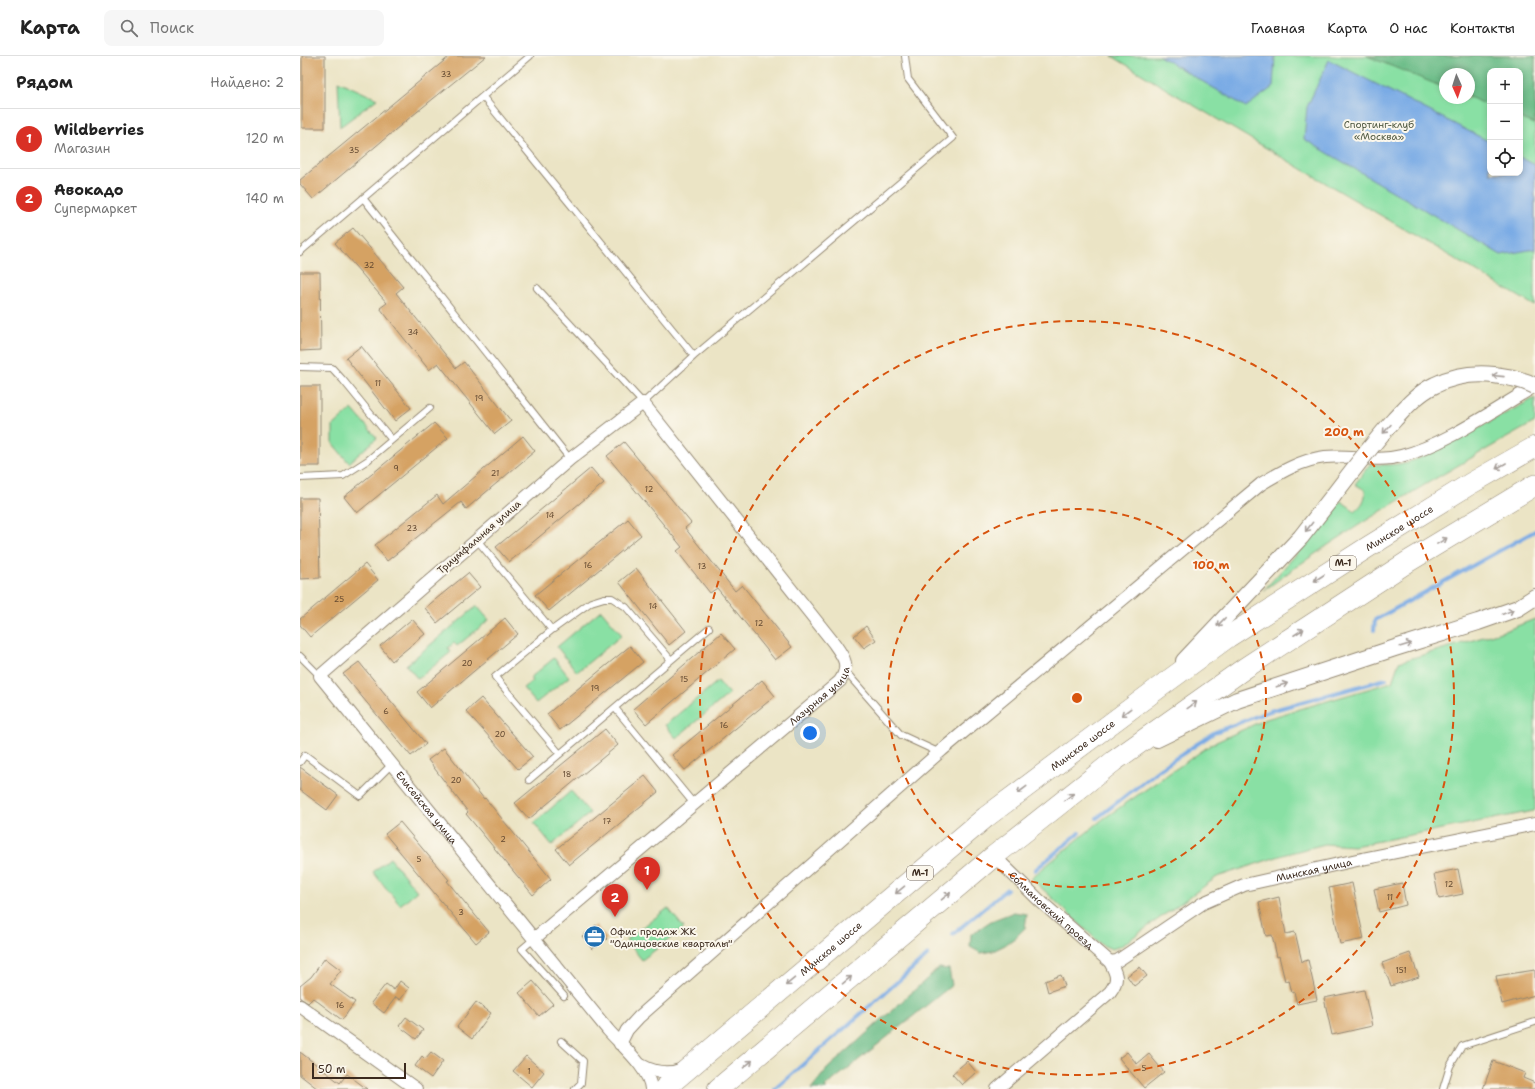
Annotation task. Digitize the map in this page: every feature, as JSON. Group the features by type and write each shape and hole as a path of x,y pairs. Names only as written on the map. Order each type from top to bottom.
{"highway":[{"name":"Минское шоссе","path":"664,1089 986,818 1228,637 1368,547 1470,484 1535,447"},
{"path":"718,1089 994,856 1114,761 1245,668 1409,561 1535,485"}],"street":[{"path":"1158,689 1301,537 1374,442 1412,401 1435,385 1448,380 1471,375 1486,374 1523,380 1535,386"},
{"path":"620,1044 627,1030 640,1017 940,753 1262,484 1281,472 1296,465 1325,457 1381,459 1400,457 1421,450 1457,432 1535,386"},
{"name":"Триумфальная улица","path":"320,676 570,459 643,403"},
{"name":"Лазурная улица","path":"535,938 840,681 845,671 843,656 833,642 643,403"},
{"path":"1114,761 1237,700 1387,650 1478,622 1518,608 1535,597"},
{"name":"Елисейская улица","path":"320,676 620,1044 639,1063"},
{"name":"Минская улица","path":"1110,962 1117,961 1124,957 1203,903 1244,885 1357,860 1535,824"},
{"name":"Солмановский проезд","path":"994,856 1040,901 1110,962"},
{"path":"997,1089 1110,992 1116,983 1116,973 1110,962"},
{"path":"300,1006 416,1089"},
{"path":"639,1063 649,1070 668,1073 689,1067"},
{"path":"639,1063 649,1077 651,1089"}],"lane":[{"path":"300,252 530,56"},
{"path":"537,288 643,403 694,356 953,138 908,79 905,56"},
{"path":"483,97 694,356"},
{"path":"363,198 570,459"},
{"path":"300,367 332,368 392,440"},
{"path":"300,478 343,476 368,460 430,408"},
{"path":"477,540 552,630"},
{"path":"560,754 495,677 552,630 591,602 604,598 612,598 626,607 671,660"},
{"path":"529,780 709,628"},
{"path":"300,656 320,676"},
{"path":"845,671 877,709 902,735 940,753"},
{"path":"615,708 694,804"},
{"path":"300,762 305,755 360,796 392,764"},
{"path":"535,938 522,949 564,996"},
{"path":"1443,1089 1450,1066 1462,1046 1535,1022"},
{"path":"561,1041 583,1061 581,1083 575,1089"}],"green space":[{"name":"Спортинг-клуб «Москва»","path":"1112,56 1535,56 1535,306 1176,95"},
{"path":"1367,56 1535,56 1535,124 1523,119 1523,68 1487,68 1487,105 1475,100 1475,68 1439,68 1439,86"},
{"path":"338,81 377,99 340,127"},
{"path":"1535,398 1535,422 1430,481 1362,523 1295,567 1263,591 1302,548 1341,501 1355,511 1360,507 1364,499 1365,490 1355,484 1370,464 1395,464 1420,458"},
{"path":"352,409 377,438 349,463 333,444 333,426"},
{"path":"477,606 489,620 457,646 454,643 448,648 451,652 418,679 406,665"},
{"path":"601,610 622,635 577,672 557,647"},
{"path":"1535,619 1534,811 1354,846 1325,844 1286,854 1217,877 1121,946 1112,949 1102,945 1031,878 1103,819 1212,744 1266,719 1392,682 1399,662 1507,630"},
{"path":"554,658 569,677 536,703 523,688 532,681 530,678"},
{"path":"718,681 729,694 676,738 665,725"},
{"path":"571,791 590,813 552,845 534,823"},
{"path":"390,858 417,891 400,905 373,872"},
{"path":"668,908 684,928 642,960 626,940"},
{"path":"1014,912 1027,914 1025,928 1016,937 993,951 981,953 970,947 971,934 991,921"},
{"path":"939,968 949,969 952,985 825,1087 827,1089 811,1089 827,1069"}],"water":[{"path":"1159,56 1275,56 1273,87 1246,107"},
{"path":"1329,60 1487,140 1487,176 1523,176 1523,159 1535,165 1535,249 1501,255 1304,139 1307,107"}],"building":[{"path":"302,56 325,56 325,128 302,128"},
{"path":"450,56 486,56 313,199 300,184 300,180"},
{"path":"353,228 403,287 396,293 456,368 464,362 511,421 495,434 438,363 429,370 380,308 387,303 335,243"},
{"path":"300,272 320,272 321,350 300,351"},
{"path":"361,346 411,408 395,421 346,358"},
{"path":"300,386 320,386 320,466 300,466"},
{"path":"434,423 448,438 357,513 344,497"},
{"path":"523,436 535,451 466,509 461,502 387,561 375,545 437,495 443,504"},
{"path":"624,442 691,523 685,528 735,591 742,585 792,647 775,660 717,588 710,593 677,551 682,547 607,456"},
{"path":"591,468 604,483 509,562 496,547"},
{"path":"300,498 318,498 320,578 300,579"},
{"path":"628,519 641,535 549,611 535,595"},
{"path":"365,564 378,580 310,637 300,625 300,619"},
{"path":"636,568 686,631 669,645 619,582"},
{"path":"468,573 480,587 437,623 425,608"},
{"path":"505,618 518,634 430,708 417,692"},
{"path":"412,619 425,634 392,661 380,646"},
{"path":"866,626 876,640 864,648 854,636"},
{"path":"721,633 735,649 646,724 633,709"},
{"path":"630,646 643,662 560,730 547,714"},
{"path":"359,662 426,744 411,756 343,674"},
{"path":"762,680 775,696 685,770 672,755"},
{"path":"481,698 533,757 518,769 466,711"},
{"path":"605,729 618,745 529,819 515,803"},
{"path":"444,748 484,799 485,798 551,879 533,895 466,814 468,812 428,760"},
{"path":"300,767 338,795 327,810 300,790"},
{"path":"645,776 658,792 569,865 556,849"},
{"path":"400,822 449,880 447,881 489,932 476,943 385,834"},
{"path":"1458,869 1463,894 1439,899 1434,874"},
{"path":"1352,883 1364,939 1340,944 1329,888"},
{"path":"1402,883 1406,905 1379,912 1374,889"},
{"path":"1279,897 1286,934 1295,932 1302,962 1308,960 1317,1000 1297,1004 1294,992 1292,993 1289,980 1285,981 1272,935 1266,936 1259,902"},
{"name":"Офис продаж ЖК \"Одинцовские кварталы\"","path":"596,925 607,939 592,949 582,936"},
{"path":"1410,953 1419,977 1391,986 1382,963"},
{"path":"325,958 341,970 330,984 355,1002 342,1020 313,998 308,1003 300,998 300,986 311,977"},
{"path":"1140,967 1147,976 1134,986 1127,976"},
{"path":"1535,970 1535,995 1502,1004 1496,976"},
{"path":"1061,975 1065,986 1048,992 1045,981"},
{"path":"400,981 409,988 400,1000 396,997 384,1013 371,1003 386,984 394,990"},
{"path":"533,981 553,1004 539,1016 519,993"},
{"path":"1364,990 1372,1026 1332,1035 1324,998"},
{"path":"476,1002 491,1013 472,1039 457,1027"},
{"path":"406,1017 423,1030 416,1039 399,1026"},
{"path":"300,1052 340,1083 347,1074 367,1089 318,1089 300,1075"},
{"path":"431,1052 443,1061 431,1078 415,1066 422,1056 425,1059"},
{"path":"1127,1052 1137,1064 1149,1054 1164,1072 1144,1088 1119,1058"},
{"path":"526,1056 544,1072 532,1087 513,1071"},
{"path":"967,1061 976,1072 962,1085 952,1074"},
{"path":"1493,1061 1525,1073 1523,1078 1535,1083 1535,1089 1483,1089"}],"waterway":[{"path":"1374,630 1375,620 1535,531"},
{"path":"1097,818 1160,769 1215,732 1270,711 1386,679"},
{"path":"1035,870 1079,833"},
{"path":"953,934 1007,889"},
{"path":"775,1089 928,955"}],"place":[{"name":"Wildberries","path":"647,890"},
{"name":"Авокадо","path":"615,917"},
{"name":"Офис продаж ЖК \"Одинцовские кварталы\"","path":"594,937"}]}
